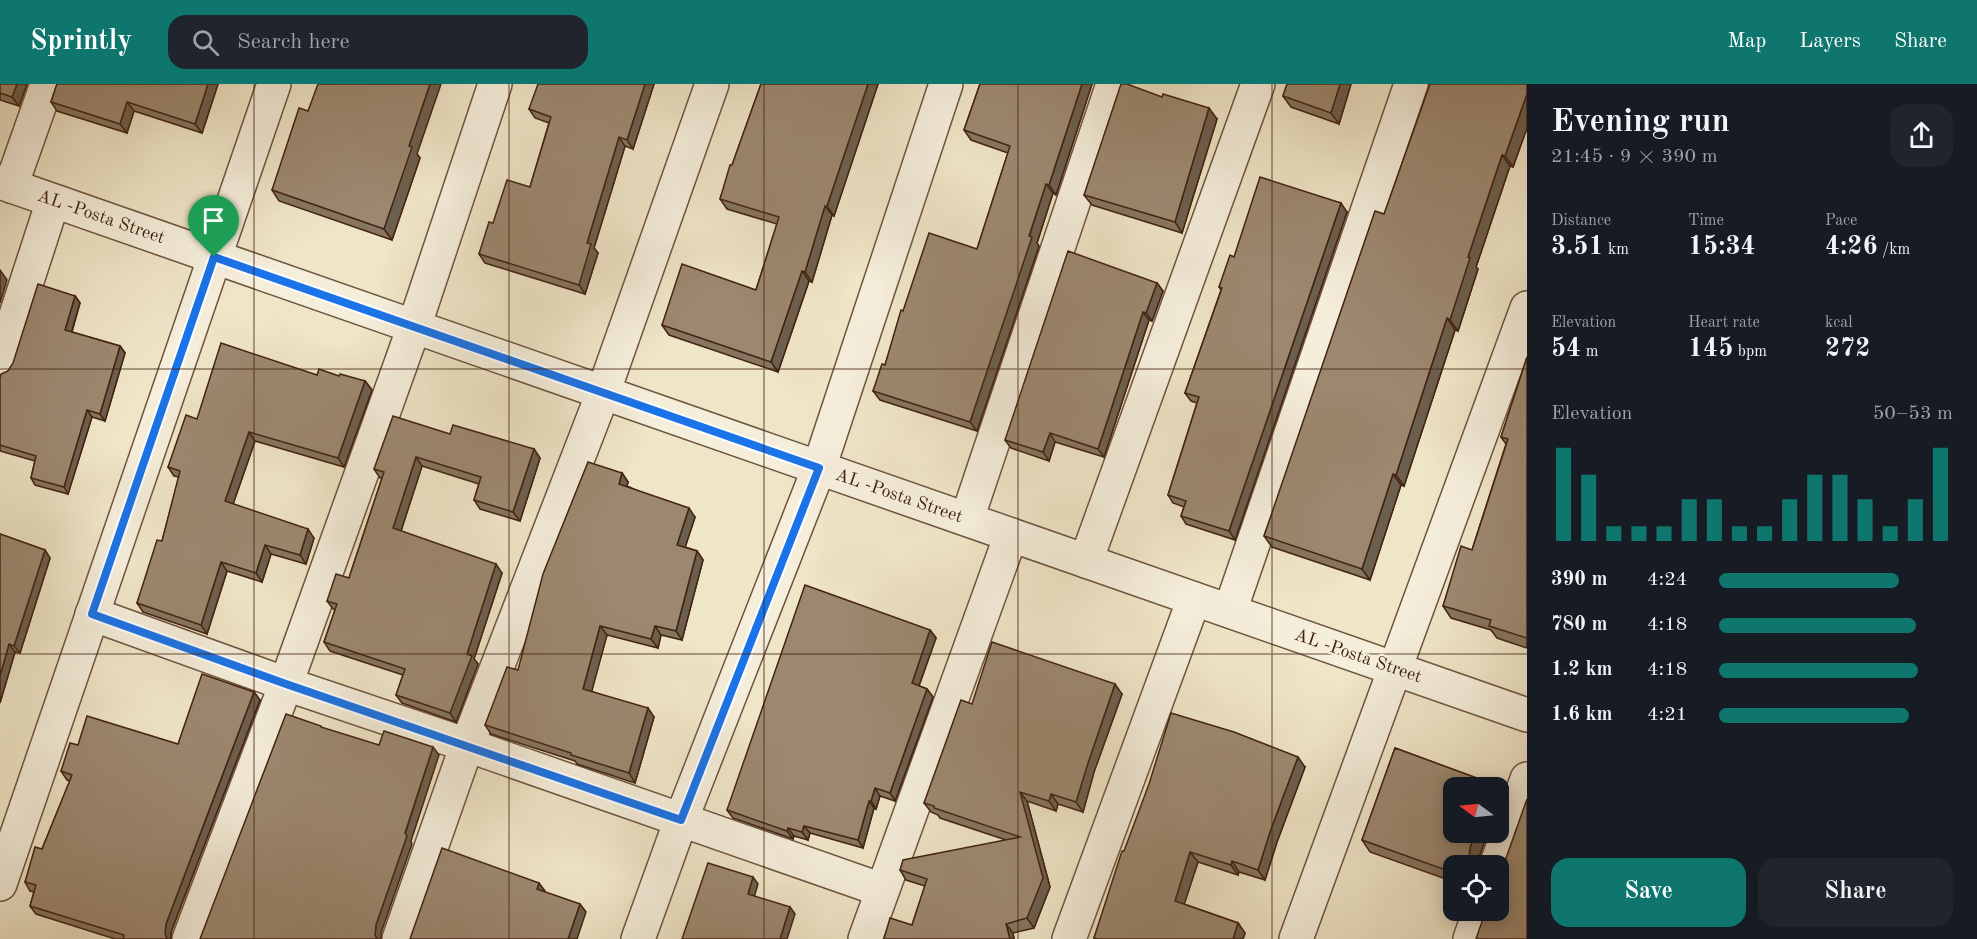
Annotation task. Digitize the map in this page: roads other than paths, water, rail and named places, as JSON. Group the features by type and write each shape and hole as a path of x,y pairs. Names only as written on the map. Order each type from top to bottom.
{"street":[{"path":"6,184 47,84"},
{"path":"0,884 274,84"},
{"path":"189,939 286,684 414,327 495,84"},
{"path":"399,939 467,745 603,393 712,84"},
{"path":"638,939 681,820 819,468 946,84"},
{"path":"967,519 1113,84"},
{"path":"1086,561 1257,84"},
{"path":"1230,611 1411,84"},
{"name":"AL -Posta Street","path":"6,184 1527,715"},
{"path":"0,364 53,201"},
{"path":"1296,939 1527,308"},
{"path":"865,939 1011,535"},
{"path":"1069,939 1194,599"},
{"path":"92,614 286,684 882,890"},
{"path":"1500,855 1527,779"},
{"path":"1470,939 1476,921"}]}
